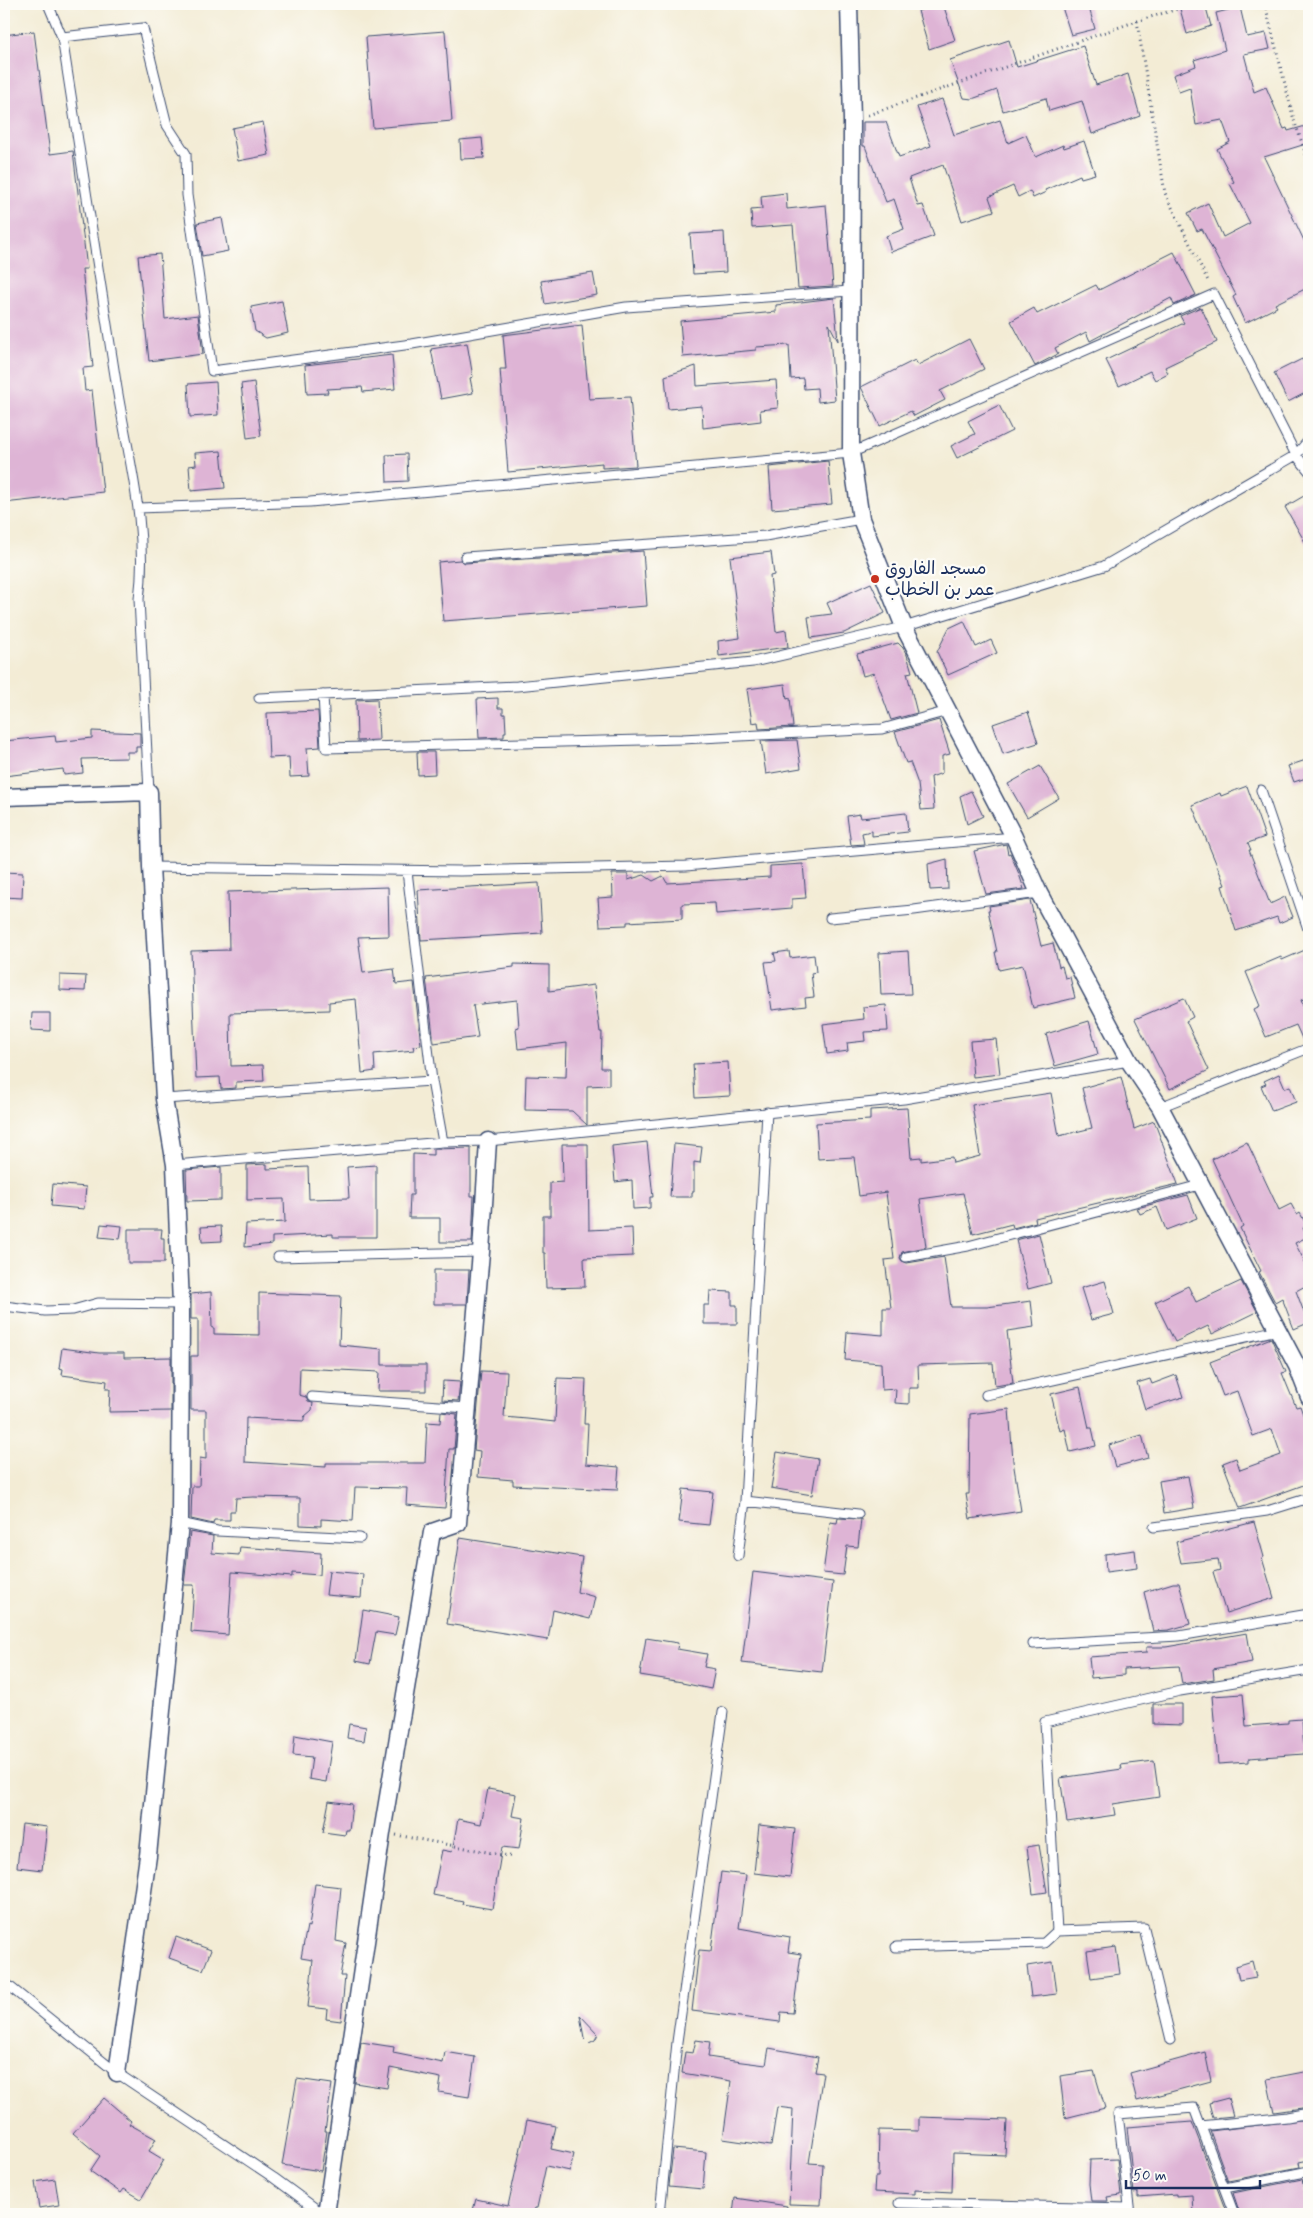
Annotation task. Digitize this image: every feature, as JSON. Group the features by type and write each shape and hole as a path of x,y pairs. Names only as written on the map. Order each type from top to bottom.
{"street":[{"path":"849,4 852,120 851,453 861,519 904,628 1014,837 1039,892 1129,1061 1160,1107 1278,1330 1303,1364 1309,1397"},
{"path":"4,796 149,792 150,867 164,1099 174,1165 181,1304 180,1523 148,1856 117,2072"},
{"path":"325,2214 382,1833 432,1532 458,1523 481,1252 488,1140"}],"lane":[{"path":"48,4 62,37 116,384 138,508 142,574 139,599 149,792"},
{"path":"62,37 143,28 167,124 186,154 186,195 212,371 412,344 626,307 850,291"},
{"path":"138,508 310,502 851,453 1214,294 1296,455 1309,471"},
{"path":"259,698 517,686 753,662 904,628 1104,566 1296,455 1309,440"},
{"path":"465,558 765,536 861,519"},
{"path":"323,695 326,748 672,739 882,729 948,711"},
{"path":"1261,790 1309,932"},
{"path":"150,867 470,871 686,866 1014,837"},
{"path":"407,871 432,1080 443,1142"},
{"path":"830,918 914,910 1039,892"},
{"path":"1160,1107 1309,1048"},
{"path":"174,1165 443,1142 488,1140 904,1099 1129,1061"},
{"path":"164,1099 432,1080"},
{"path":"738,1556 744,1501 767,1112"},
{"path":"906,1257 968,1246 1200,1185"},
{"path":"278,1257 481,1252"},
{"path":"4,1306 45,1311 73,1310 98,1303 181,1304"},
{"path":"986,1395 1278,1330"},
{"path":"312,1397 467,1408"},
{"path":"1154,1527 1267,1511 1309,1498"},
{"path":"744,1501 858,1514"},
{"path":"180,1523 217,1531 360,1538"},
{"path":"1033,1644 1179,1636 1309,1614"},
{"path":"1057,1931 1045,1722 1180,1691 1309,1670"},
{"path":"660,2214 677,2042 723,1712"},
{"path":"896,1947 1044,1943 1057,1931 1144,1928 1171,2040"},
{"path":"4,1982 117,2072 325,2214"},
{"path":"900,2204 1130,2211 1118,2114 1194,2108 1234,2214"},
{"path":"1201,2126 1287,2118 1309,2113"},
{"path":"1225,2188 1309,2171"}],"path":[{"path":"852,120 1137,21 1194,4"},
{"path":"1265,4 1294,120 1309,163"},
{"path":"1137,21 1164,193 1214,294"},
{"path":"382,1833 514,1857"}],"building":[{"path":"943,4 955,40 929,49 918,11"},
{"path":"1061,4 1088,4 1095,29 1071,35"},
{"path":"1205,4 1211,26 1187,34 1180,9"},
{"path":"1240,7 1247,37 1266,33 1270,49 1244,54 1254,92 1266,87 1284,129 1287,128 1288,131 1309,125 1309,143 1264,157 1309,251 1309,287 1275,304 1277,307 1245,323 1233,297 1236,295 1202,229 1197,231 1188,213 1208,203 1223,237 1250,223 1230,184 1234,182 1217,149 1230,142 1222,120 1196,125 1190,88 1179,92 1173,75 1196,66 1194,60 1225,50 1216,13"},
{"path":"34,31 50,154 73,151 87,269 82,269 93,367 83,368 85,391 92,390 103,492 4,503 4,35"},
{"path":"445,31 452,121 373,128 366,37"},
{"path":"1009,40 1017,67 1083,46 1096,85 1128,74 1140,116 1092,134 1082,101 1049,111 1046,98 1003,111 997,90 972,99 964,98 950,60"},
{"path":"942,99 954,135 1000,120 1008,143 1026,135 1036,157 1063,145 1064,148 1084,141 1095,174 1081,178 1080,175 1045,190 1046,192 1033,198 1030,191 1018,197 1013,186 989,197 994,211 962,221 943,165 909,178 918,206 923,205 934,236 891,252 886,236 904,229 894,199 886,202 865,146 863,146 863,122 886,122 899,157 931,146 917,107"},
{"path":"263,122 269,155 238,161 232,128"},
{"path":"482,138 484,158 461,159 460,140"},
{"path":"786,193 787,209 826,205 833,286 798,288 793,225 752,228 751,210 762,209 761,196"},
{"path":"222,218 228,251 202,256 197,223"},
{"path":"724,232 726,272 693,274 690,234"},
{"path":"1174,252 1196,295 1174,305 1171,298 1090,341 1086,332 1055,348 1058,354 1035,366 1011,321 1034,308 1037,314 1096,285 1099,290"},
{"path":"160,254 165,319 198,315 203,354 149,361 138,256"},
{"path":"593,273 597,295 545,304 541,281"},
{"path":"834,298 838,341 829,324 835,400 818,402 817,388 804,389 803,378 791,379 789,345 756,347 756,350 683,357 680,321 776,312 776,305"},
{"path":"282,301 288,333 266,338 255,331 251,307"},
{"path":"1201,307 1217,342 1165,367 1168,373 1155,380 1150,371 1119,386 1106,360 1184,323 1180,316"},
{"path":"582,325 589,399 630,397 636,466 602,468 602,463 508,472 500,369 506,369 503,335"},
{"path":"969,339 984,369 940,391 945,400 914,416 911,411 880,426 861,387 915,360 918,365"},
{"path":"467,343 473,377 470,378 473,393 441,399 431,349"},
{"path":"392,355 395,389 363,392 362,387 327,389 328,393 307,394 305,365"},
{"path":"1302,359 1309,373 1309,391 1288,402 1274,373"},
{"path":"696,366 697,386 776,380 778,408 760,410 761,421 703,428 702,406 668,409 665,376"},
{"path":"216,382 218,415 190,417 188,384"},
{"path":"254,382 261,436 247,438 241,384"},
{"path":"999,405 1012,431 957,458 951,446 975,434 968,421"},
{"path":"221,451 225,488 191,491 189,466 196,465 195,453"},
{"path":"407,454 408,481 387,482 386,455"},
{"path":"828,461 832,504 772,509 769,467"},
{"path":"1309,493 1309,549 1285,507"},
{"path":"643,551 647,606 443,621 438,562 460,560 465,563"},
{"path":"771,552 774,575 770,576 776,632 786,630 788,647 719,656 718,641 740,638 730,557"},
{"path":"871,583 885,613 844,633 811,638 808,617 832,614 827,603"},
{"path":"964,621 976,647 991,640 997,653 948,675 937,652 949,628"},
{"path":"898,643 907,655 912,672 907,673 917,713 891,720 874,673 863,676 857,654"},
{"path":"785,684 787,699 790,698 793,727 759,729 758,722 752,723 747,689"},
{"path":"498,698 498,708 503,708 503,714 505,714 506,732 504,732 504,737 479,738 477,699"},
{"path":"377,699 379,740 357,741 356,700"},
{"path":"318,711 320,747 307,748 309,776 290,777 289,757 269,758 267,713"},
{"path":"1028,712 1038,743 1003,754 993,724"},
{"path":"939,720 950,754 942,756 942,773 931,777 934,809 921,810 918,784 910,762 906,763 895,732"},
{"path":"92,731 140,733 140,747 136,747 136,752 127,752 127,758 82,759 83,773 64,775 63,769 4,776 4,741 55,736 56,742 92,738"},
{"path":"797,740 801,768 766,774 761,741"},
{"path":"417,752 434,752 435,774 418,775"},
{"path":"1309,759 1309,777 1294,782 1288,766"},
{"path":"1040,766 1059,798 1027,817 1008,784"},
{"path":"1247,786 1265,837 1248,843 1251,850 1249,850 1270,904 1285,897 1293,917 1279,923 1277,917 1236,931 1222,886 1225,885 1192,805 1220,793 1221,796"},
{"path":"971,791 983,816 967,824 960,796"},
{"path":"906,813 908,832 872,836 872,831 862,833 864,844 851,845 847,816 860,814 861,818"},
{"path":"1006,844 1008,854 1010,853 1024,889 986,894 974,851"},
{"path":"947,859 948,889 930,890 928,864"},
{"path":"803,864 806,898 792,899 792,908 716,914 715,903 682,904 682,919 627,922 627,925 600,926 598,898 613,897 612,874 628,874 628,880 644,875 653,881 663,876 667,883 770,877 770,866"},
{"path":"4,872 23,873 22,898 4,897"},
{"path":"539,883 542,933 421,940 418,890"},
{"path":"388,887 389,936 358,937 363,973 394,969 396,984 414,982 421,1045 413,1046 414,1050 374,1054 375,1071 362,1073 356,999 329,1002 329,1010 230,1013 231,1066 263,1065 264,1081 236,1082 236,1088 221,1089 220,1077 196,1078 191,951 229,950 228,892"},
{"path":"1030,900 1041,946 1053,943 1059,967 1062,966 1065,978 1070,977 1075,998 1033,1008 1023,965 999,970 988,910 990,910 989,906"},
{"path":"1305,950 1309,960 1309,997 1301,1000 1309,1021 1309,1042 1304,1043 1296,1025 1266,1037 1254,1009 1260,1006 1246,972 1281,957 1282,960"},
{"path":"789,951 790,958 814,955 816,972 811,973 814,997 805,998 806,1006 772,1010 765,962 776,961 774,953"},
{"path":"908,951 911,994 881,995 879,953"},
{"path":"514,964 549,965 549,991 594,985 600,1032 602,1032 601,1068 609,1068 609,1085 587,1086 587,1125 572,1111 525,1110 526,1076 566,1077 567,1043 518,1049 516,1028 519,1027 517,1000 473,1005 478,1037 434,1043 426,978 514,967"},
{"path":"60,975 86,976 85,991 60,990"},
{"path":"1184,998 1193,1017 1186,1021 1209,1070 1170,1089 1135,1019"},
{"path":"886,1005 888,1031 864,1032 865,1041 847,1043 848,1051 827,1054 823,1024 864,1019 863,1007"},
{"path":"32,1013 50,1013 50,1031 31,1030"},
{"path":"1089,1021 1098,1054 1055,1066 1046,1034"},
{"path":"996,1039 1000,1074 973,1077 970,1041"},
{"path":"728,1062 730,1096 695,1098 693,1064"},
{"path":"1279,1074 1285,1088 1290,1086 1296,1102 1272,1111 1261,1086 1266,1084 1264,1081"},
{"path":"1121,1077 1134,1129 1154,1121 1178,1184 1035,1218 1036,1222 1013,1228 1012,1224 973,1234 963,1193 920,1199 926,1247 902,1252 900,1258 902,1261 907,1263 944,1257 951,1307 987,1307 1031,1301 1034,1327 1007,1331 1013,1383 995,1386 993,1363 918,1365 919,1388 909,1388 909,1404 895,1403 896,1389 882,1390 881,1363 845,1360 847,1332 883,1335 883,1308 891,1308 885,1260 894,1259 886,1192 859,1196 854,1157 818,1159 816,1123 870,1120 870,1110 907,1108 911,1158 921,1157 921,1161 952,1157 953,1163 980,1156 972,1105 1051,1093 1059,1136 1092,1128 1082,1088"},
{"path":"647,1142 653,1197 650,1197 650,1208 633,1209 632,1180 615,1182 612,1146"},
{"path":"1247,1142 1279,1210 1291,1204 1297,1215 1300,1213 1307,1226 1303,1228 1307,1237 1295,1243 1309,1270 1309,1284 1296,1291 1308,1323 1294,1329 1282,1298 1275,1302 1259,1272 1261,1271 1240,1228 1243,1226 1212,1159"},
{"path":"562,1144 588,1144 589,1230 632,1228 633,1256 584,1258 585,1287 546,1288 545,1253 543,1253 543,1216 550,1216 550,1183 563,1182"},
{"path":"674,1144 702,1147 700,1163 694,1162 694,1192 692,1192 692,1197 670,1197"},
{"path":"471,1148 471,1196 474,1196 472,1242 440,1242 440,1218 409,1218 410,1195 413,1195 413,1154 433,1155 433,1149"},
{"path":"267,1164 267,1169 308,1167 309,1199 349,1198 347,1167 376,1165 376,1237 333,1237 333,1234 272,1237 272,1244 245,1247 246,1224 285,1222 284,1199 247,1200 247,1165"},
{"path":"221,1167 221,1200 187,1201 186,1170"},
{"path":"53,1184 86,1187 84,1209 51,1206"},
{"path":"1188,1195 1197,1218 1166,1230 1157,1207 1140,1214 1137,1208"},
{"path":"101,1224 122,1226 120,1239 99,1237"},
{"path":"221,1226 222,1241 202,1242 201,1227"},
{"path":"128,1229 162,1229 161,1238 164,1238 164,1263 128,1263"},
{"path":"1039,1234 1051,1283 1028,1289 1016,1240"},
{"path":"434,1270 469,1270 467,1304 434,1304"},
{"path":"1105,1281 1114,1314 1091,1320 1081,1288"},
{"path":"1241,1281 1257,1311 1255,1313 1212,1334 1208,1326 1175,1342 1155,1302 1188,1286 1196,1302"},
{"path":"710,1291 732,1292 732,1305 737,1305 737,1324 704,1324 704,1305 709,1305"},
{"path":"211,1292 212,1328 214,1328 214,1334 259,1335 259,1293 341,1296 339,1345 382,1349 382,1365 426,1365 426,1391 378,1391 379,1372 300,1368 299,1395 306,1397 308,1402 313,1403 312,1410 304,1417 304,1421 246,1418 245,1462 326,1467 326,1463 425,1463 427,1422 440,1423 441,1412 457,1414 454,1449 449,1449 445,1508 406,1505 407,1488 355,1487 353,1521 321,1519 321,1526 300,1525 300,1498 253,1497 236,1498 235,1511 230,1511 230,1520 214,1520 213,1524 191,1519 192,1486 199,1486 200,1458 206,1459 206,1410 191,1410 191,1356 198,1356 198,1319 191,1319 191,1294"},
{"path":"1271,1338 1286,1372 1282,1373 1296,1407 1300,1406 1309,1431 1309,1483 1240,1508 1223,1463 1236,1458 1240,1470 1281,1455 1272,1429 1253,1436 1237,1391 1223,1396 1210,1362"},
{"path":"62,1348 99,1353 124,1353 124,1358 171,1357 171,1411 109,1412 110,1389 106,1389 107,1381 62,1375 63,1369 59,1368"},
{"path":"481,1371 507,1372 504,1417 555,1422 557,1378 586,1379 584,1424 588,1424 586,1464 619,1467 617,1490 513,1485 513,1480 478,1477 480,1451 474,1450"},
{"path":"1176,1375 1183,1397 1145,1409 1137,1383 1150,1379 1152,1384"},
{"path":"443,1381 460,1382 458,1401 442,1400"},
{"path":"1080,1387 1089,1428 1092,1428 1096,1446 1070,1452 1065,1429 1060,1431 1051,1394"},
{"path":"1009,1409 1013,1461 1021,1511 970,1519 966,1494 969,1494 970,1414"},
{"path":"1142,1435 1148,1458 1115,1467 1109,1445"},
{"path":"777,1452 818,1459 812,1495 771,1488"},
{"path":"1188,1476 1194,1508 1164,1513 1159,1481"},
{"path":"683,1489 713,1492 709,1525 679,1522"},
{"path":"838,1518 861,1519 858,1547 847,1546 843,1575 823,1573 830,1522 837,1523"},
{"path":"1254,1522 1274,1598 1226,1613 1213,1572 1220,1570 1218,1559 1181,1563 1176,1542"},
{"path":"190,1532 213,1536 212,1553 239,1555 240,1547 321,1553 320,1575 292,1573 292,1577 232,1572 228,1635 191,1632 194,1585 184,1585"},
{"path":"460,1538 582,1557 577,1592 595,1597 590,1619 553,1610 548,1640 447,1624"},
{"path":"1135,1550 1137,1568 1106,1572 1105,1554"},
{"path":"329,1571 363,1574 361,1598 326,1595"},
{"path":"753,1572 833,1582 822,1672 742,1663"},
{"path":"1179,1583 1190,1624 1169,1630 1153,1631 1144,1592"},
{"path":"363,1610 399,1617 395,1635 376,1632 370,1664 356,1661"},
{"path":"1247,1633 1252,1662 1213,1669 1214,1679 1182,1684 1179,1666 1124,1669 1124,1675 1091,1678 1089,1657 1146,1653 1146,1647 1166,1647"},
{"path":"646,1638 678,1643 677,1649 707,1654 704,1667 715,1669 711,1689 640,1675"},
{"path":"1243,1694 1246,1726 1288,1723 1288,1720 1302,1719 1304,1754 1249,1758 1249,1762 1218,1764 1212,1696"},
{"path":"1153,1704 1182,1704 1182,1725 1153,1724"},
{"path":"349,1724 366,1727 364,1741 347,1738"},
{"path":"295,1735 332,1742 326,1782 309,1779 312,1757 293,1755"},
{"path":"1154,1761 1159,1797 1113,1804 1115,1815 1067,1822 1060,1778 1122,1769 1121,1765"},
{"path":"488,1789 516,1794 512,1816 524,1818 519,1849 502,1847 492,1909 462,1904 463,1901 433,1895 442,1850 452,1852 458,1819 481,1824"},
{"path":"329,1801 352,1804 349,1830 346,1830 345,1835 323,1832"},
{"path":"22,1824 47,1827 42,1870 17,1867"},
{"path":"759,1825 795,1829 790,1877 754,1873"},
{"path":"1039,1845 1047,1892 1033,1894 1027,1847"},
{"path":"721,1872 746,1875 739,1928 790,1937 788,1952 801,1954 793,2013 781,2012 780,2022 692,2011 699,1950 711,1951"},
{"path":"315,1884 341,1887 336,1941 346,1943 340,1976 345,1976 341,2021 326,2019 327,2009 308,2007 313,1960 301,1958 307,1926 309,1927"},
{"path":"176,1937 211,1950 203,1970 169,1958"},
{"path":"1116,1947 1120,1974 1091,1978 1087,1951"},
{"path":"1252,1961 1256,1977 1239,1980 1236,1966"},
{"path":"1053,1962 1057,1994 1031,1997 1027,1966"},
{"path":"580,2015 598,2034 595,2040 589,2043 584,2038"},
{"path":"696,2040 710,2042 708,2057 734,2061 766,2065 769,2048 818,2057 815,2072 823,2073 809,2163 823,2164 821,2205 789,2204 793,2109 777,2107 771,2146 723,2139 731,2081 682,2073 685,2052 693,2053"},
{"path":"361,2042 394,2047 393,2053 443,2063 445,2052 475,2057 469,2097 439,2092 441,2078 390,2068 387,2088 355,2083"},
{"path":"1205,2052 1211,2081 1137,2101 1130,2073"},
{"path":"1094,2071 1105,2108 1065,2118 1060,2076"},
{"path":"1309,2071 1309,2107 1274,2112 1267,2079"},
{"path":"297,2079 332,2084 321,2171 282,2165"},
{"path":"104,2098 131,2121 129,2124 156,2139 149,2151 164,2160 141,2199 124,2189 121,2193 90,2171 100,2156 73,2133"},
{"path":"1228,2098 1233,2116 1213,2118 1209,2103"},
{"path":"919,2117 1007,2120 1005,2155 953,2153 952,2192 915,2190 915,2194 874,2192 875,2177 878,2177 879,2130 919,2131"},
{"path":"1309,2119 1309,2160 1299,2162 1300,2167 1228,2181 1210,2131"},
{"path":"527,2120 556,2126 551,2149 574,2154 570,2171 546,2166 537,2208 535,2208 533,2214 472,2214 476,2199 508,2206"},
{"path":"1192,2122 1227,2214 1193,2214 1192,2195 1176,2196 1176,2194 1138,2197 1138,2192 1134,2193 1127,2127"},
{"path":"673,2149 706,2152 703,2189 669,2186"},
{"path":"1117,2159 1121,2195 1107,2197 1108,2201 1091,2201 1089,2184 1090,2160"},
{"path":"55,2179 59,2205 39,2208 35,2182"},
{"path":"1302,2179 1308,2211 1290,2214 1240,2214 1233,2193"},
{"path":"735,2198 787,2206 786,2214 733,2214"}],"place":[{"name":"مسجد الفاروق عمر بن الخطاب","path":"875,579"}]}
